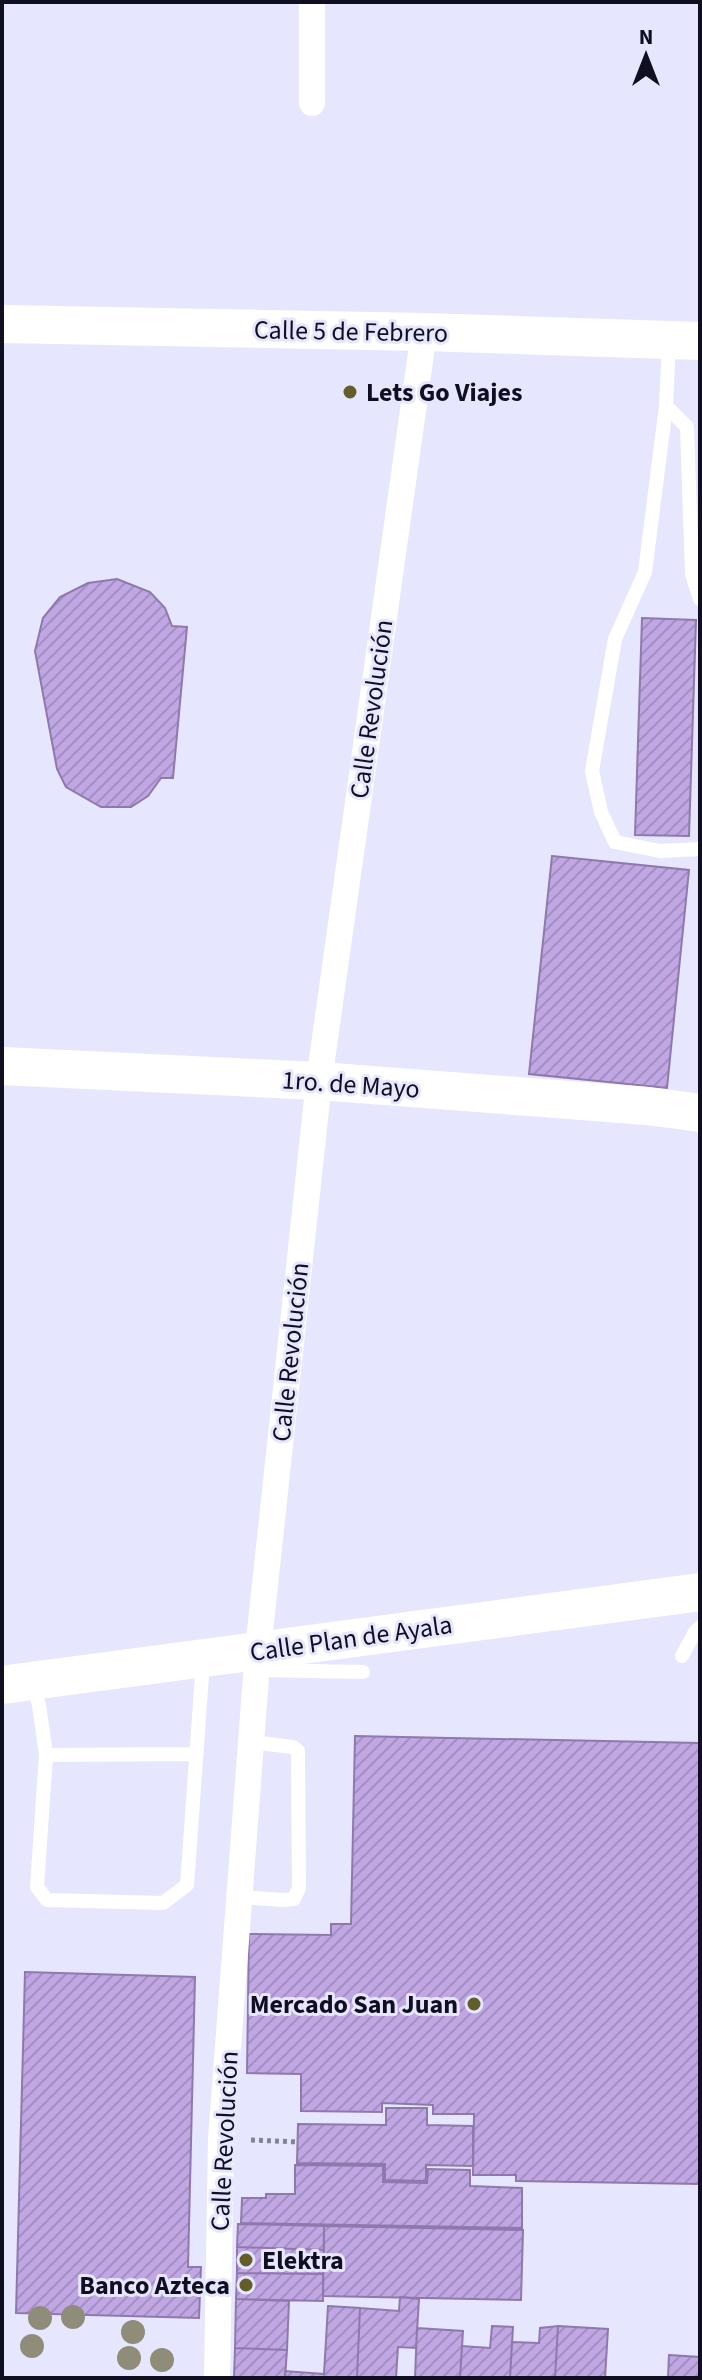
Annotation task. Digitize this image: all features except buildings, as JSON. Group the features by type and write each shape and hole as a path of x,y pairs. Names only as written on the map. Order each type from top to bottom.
{"street":[{"path":"312,2 312,103"},
{"name":"Calle 5 de Febrero","path":"2,324 424,332 685,341"},
{"name":"Calle Revolución","path":"217,2378 221,2139 258,1660 319,1081 424,332"},
{"name":"1ro. de Mayo","path":"2,1066 319,1081 648,1106 700,1113"},
{"name":"Calle Plan de Ayala","path":"17,1683 203,1658 258,1660 700,1592"}],"lane":[{"path":"685,341 666,406 645,572 615,639 592,771 601,812 615,842 660,851 700,849"},
{"path":"666,406 687,427 692,574 700,599"},
{"path":"682,1656 700,1627"},
{"path":"17,1683 39,1705 46,1755 37,1887 47,1900 163,1903 187,1885 203,1658"},
{"path":"258,1660 363,1672"},
{"path":"240,1897 294,1899 299,1888 298,1751 293,1747 251,1742"},
{"path":"46,1755 196,1754"}],"path":[{"path":"221,2139 298,2142"}],"place":[{"name":"Lets Go Viajes","path":"350,392"},
{"name":"Mercado San Juan","path":"474,2004"},
{"name":"Elektra","path":"246,2260"},
{"name":"Banco Azteca","path":"246,2285"}]}
